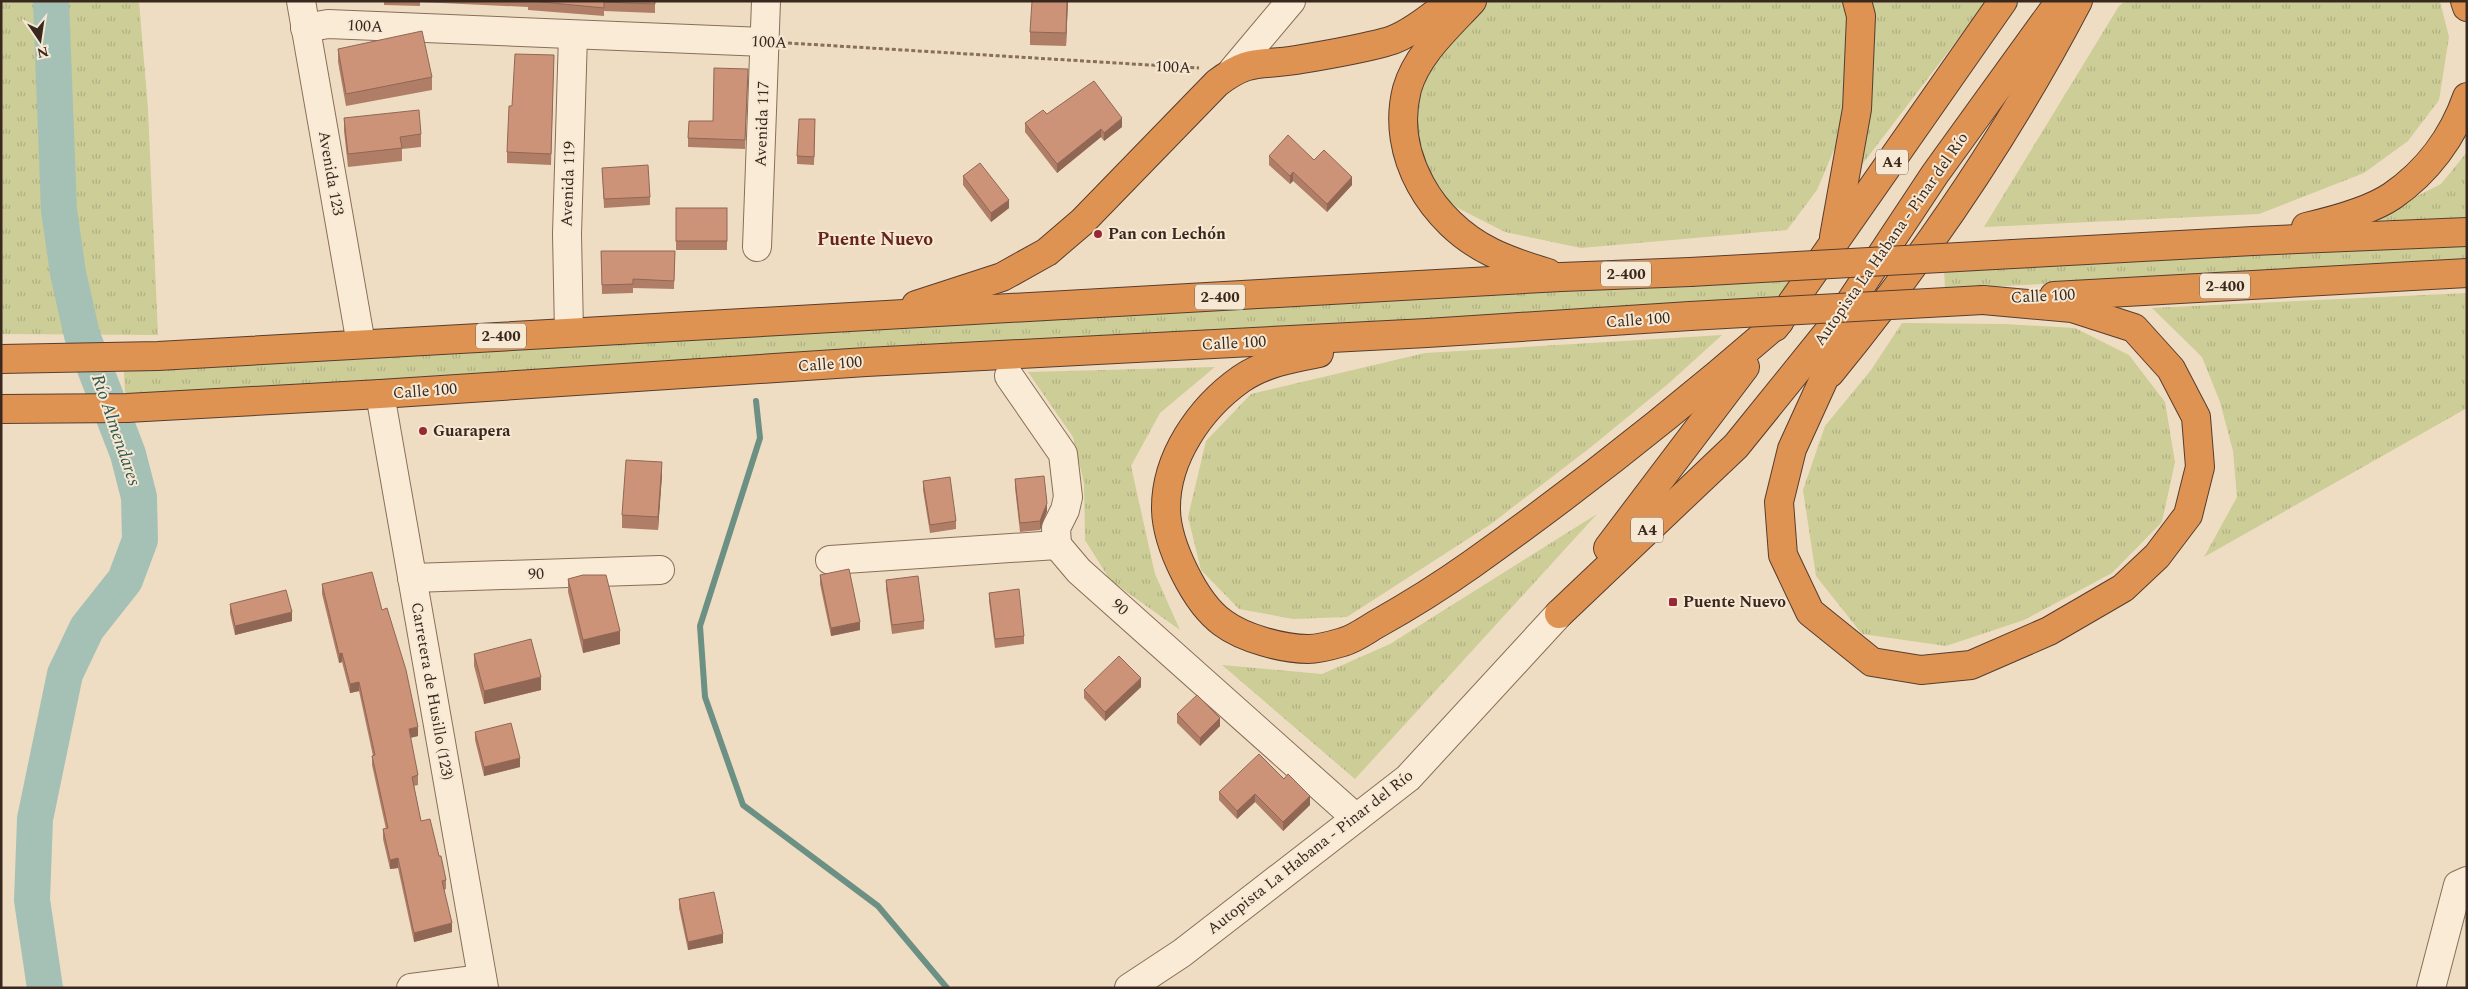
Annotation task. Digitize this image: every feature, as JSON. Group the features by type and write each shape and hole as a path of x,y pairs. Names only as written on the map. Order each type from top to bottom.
{"highway":[{"path":"879,317 1002,277 1047,252 1082,222 1210,89 1233,70 1254,62 1293,60 1389,42 1431,18 1451,1"},
{"path":"1472,1 1426,51 1408,88 1403,124 1410,162 1428,200 1460,232 1490,252 1561,277"},
{"path":"1831,249 1857,109 1861,16 1857,1"},
{"name":"Autopista La Habana - Pinar del Río","path":"1559,614 1779,322 2003,1"},
{"name":"Autopista La Habana - Pinar del Río","path":"1559,614 1736,446 1841,316 1935,174 2060,1"},
{"name":"A4","path":"1736,446 1823,381 1864,332 1975,178 2052,52 2078,1"},
{"path":"2052,52 2094,1"},
{"path":"2465,1 2467,7"},
{"path":"2253,241 2342,218 2391,197 2434,159 2459,120 2467,97"},
{"name":"2-400","path":"1,359 124,358 569,332 879,317 1561,277 2253,241 2467,232"},
{"name":"Calle 100","path":"1,409 127,408 380,394 876,361 1427,334 1690,316 2467,273"},
{"path":"1841,316 1823,381 1792,449 1779,502 1783,555 1810,612 1872,662 1921,670 1972,664 2049,631 2123,588 2157,556 2188,515 2200,467 2196,417 2171,369 2134,328 2072,308 1982,300"},
{"path":"1427,334 1283,360 1242,378 1204,412 1176,458 1169,484 1166,511 1172,542 1183,572 1223,623 1250,636 1279,645 1309,649 1346,641 1428,595 1564,499 1706,386 1779,322"},
{"path":"1,419 40,410"}],"street":[{"name":"Avenida 123","path":"301,1 361,344"},
{"name":"Avenida 117","path":"757,247 766,1"},
{"path":"1233,70 1291,1"},
{"name":"100A","path":"305,28 328,24 765,42"},
{"name":"Avenida 119","path":"569,332 567,234 573,35"},
{"path":"830,560 1057,545 1056,528 1065,510 1068,497 1063,454 1009,376"},
{"name":"Carretera de Husillo (123)","path":"380,394 483,984"},
{"name":"90","path":"1057,545 1079,571 1356,818"},
{"name":"90","path":"412,578 660,570"},
{"name":"Autopista La Habana - Pinar del Río","path":"1129,988 1182,952 1408,778 1559,614"},
{"path":"2432,988 2458,885 2467,881"},
{"path":"411,988 483,984"}],"path":[{"name":"100A","path":"765,42 1233,70"}],"green space":[{"path":"1,1 139,1 148,109 158,335 1,334"},
{"path":"1485,1 1847,1 1850,90 1839,138 1817,190 1787,230 1581,248 1505,232 1452,205 1427,168 1417,128 1420,89 1451,39"},
{"path":"1868,1 1987,1 1851,179"},
{"path":"2125,1 2440,1 2449,37 2439,100 2408,141 2364,173 2259,214 1984,227 2119,6"},
{"path":"2467,152 2467,218 2368,221 2441,184"},
{"path":"2467,244 2467,262 1945,289 1944,269"},
{"path":"1791,279 1778,299 125,397 124,370 1364,300"},
{"path":"2467,293 2467,408 2204,557 2237,497 2233,451 2220,402 2202,357 2152,308"},
{"path":"1902,323 2005,324 2075,328 2129,355 2165,402 2175,462 2162,522 2112,573 2024,620 1946,646 1862,634 1816,576 1803,490 1825,426 1871,370"},
{"path":"1722,335 1668,384 1591,447 1491,524 1347,617 1293,619 1239,609 1201,570 1188,517 1206,441 1251,394 1425,353"},
{"path":"1215,367 1160,413 1131,466 1155,574 1180,630 1110,580 1085,540 1084,483 1073,437 1028,372"},
{"path":"1597,514 1355,779 1222,665 1322,674 1390,644"}],"building":[{"path":"532,1 655,1 655,4 604,2 604,8"},
{"path":"1032,1 1067,1 1066,33 1030,32"},
{"path":"422,31 432,77 346,94 338,49"},
{"path":"515,54 554,55 551,154 507,152 509,106 512,106"},
{"path":"714,68 748,69 745,140 688,138 689,121 713,121"},
{"path":"1094,81 1122,118 1104,133 1101,129 1057,164 1025,123 1043,110 1047,114"},
{"path":"419,110 421,134 400,137 402,148 348,154 344,118"},
{"path":"799,119 815,119 814,157 797,156"},
{"path":"1288,135 1314,160 1324,150 1352,177 1327,204 1293,172 1290,176 1269,156"},
{"path":"980,163 1009,200 991,213 963,176"},
{"path":"648,165 650,197 604,199 602,168"},
{"path":"676,208 727,208 727,241 676,241"},
{"path":"601,251 675,251 674,281 633,279 633,284 602,285"},
{"path":"626,460 662,462 658,517 622,515"},
{"path":"1044,476 1047,503 1040,521 1020,523 1015,479"},
{"path":"950,477 956,521 930,525 923,481"},
{"path":"849,569 860,622 831,628 820,575"},
{"path":"372,572 382,610 387,608 406,670 418,727 409,729 418,775 412,777 421,821 430,819 439,856 441,856 446,880 442,881 452,923 414,933 398,858 390,860 383,829 388,828 372,756 375,755 359,682 350,684 342,653 339,654 322,584"},
{"path":"583,575 606,575 620,631 583,640 568,579"},
{"path":"918,576 924,621 892,625 886,580"},
{"path":"1019,589 1024,636 995,639 989,593"},
{"path":"286,590 292,612 235,626 230,604"},
{"path":"531,639 541,677 484,691 474,654"},
{"path":"1119,656 1141,678 1105,712 1084,690"},
{"path":"1197,695 1220,718 1200,738 1177,714"},
{"path":"511,723 520,758 484,767 475,732"},
{"path":"1259,754 1284,779 1288,774 1310,796 1283,822 1255,794 1237,811 1219,792"},
{"path":"714,892 723,934 688,942 679,899"}],"waterway":[{"name":"Río Almendares","path":"45,988 32,900 35,819 65,674 87,628 125,580 140,540 139,497 128,454 82,335 68,273 59,210 51,1"},
{"path":"756,401 760,438 700,626 705,697 743,805 878,906 947,988"}],"place":[{"name":"Pan con Lechón","path":"1098,234"},
{"name":"Guarapera","path":"423,431"},
{"name":"Puente Nuevo","path":"1673,602"}],"district":[{"name":"Puente Nuevo","path":"875,239"}]}
